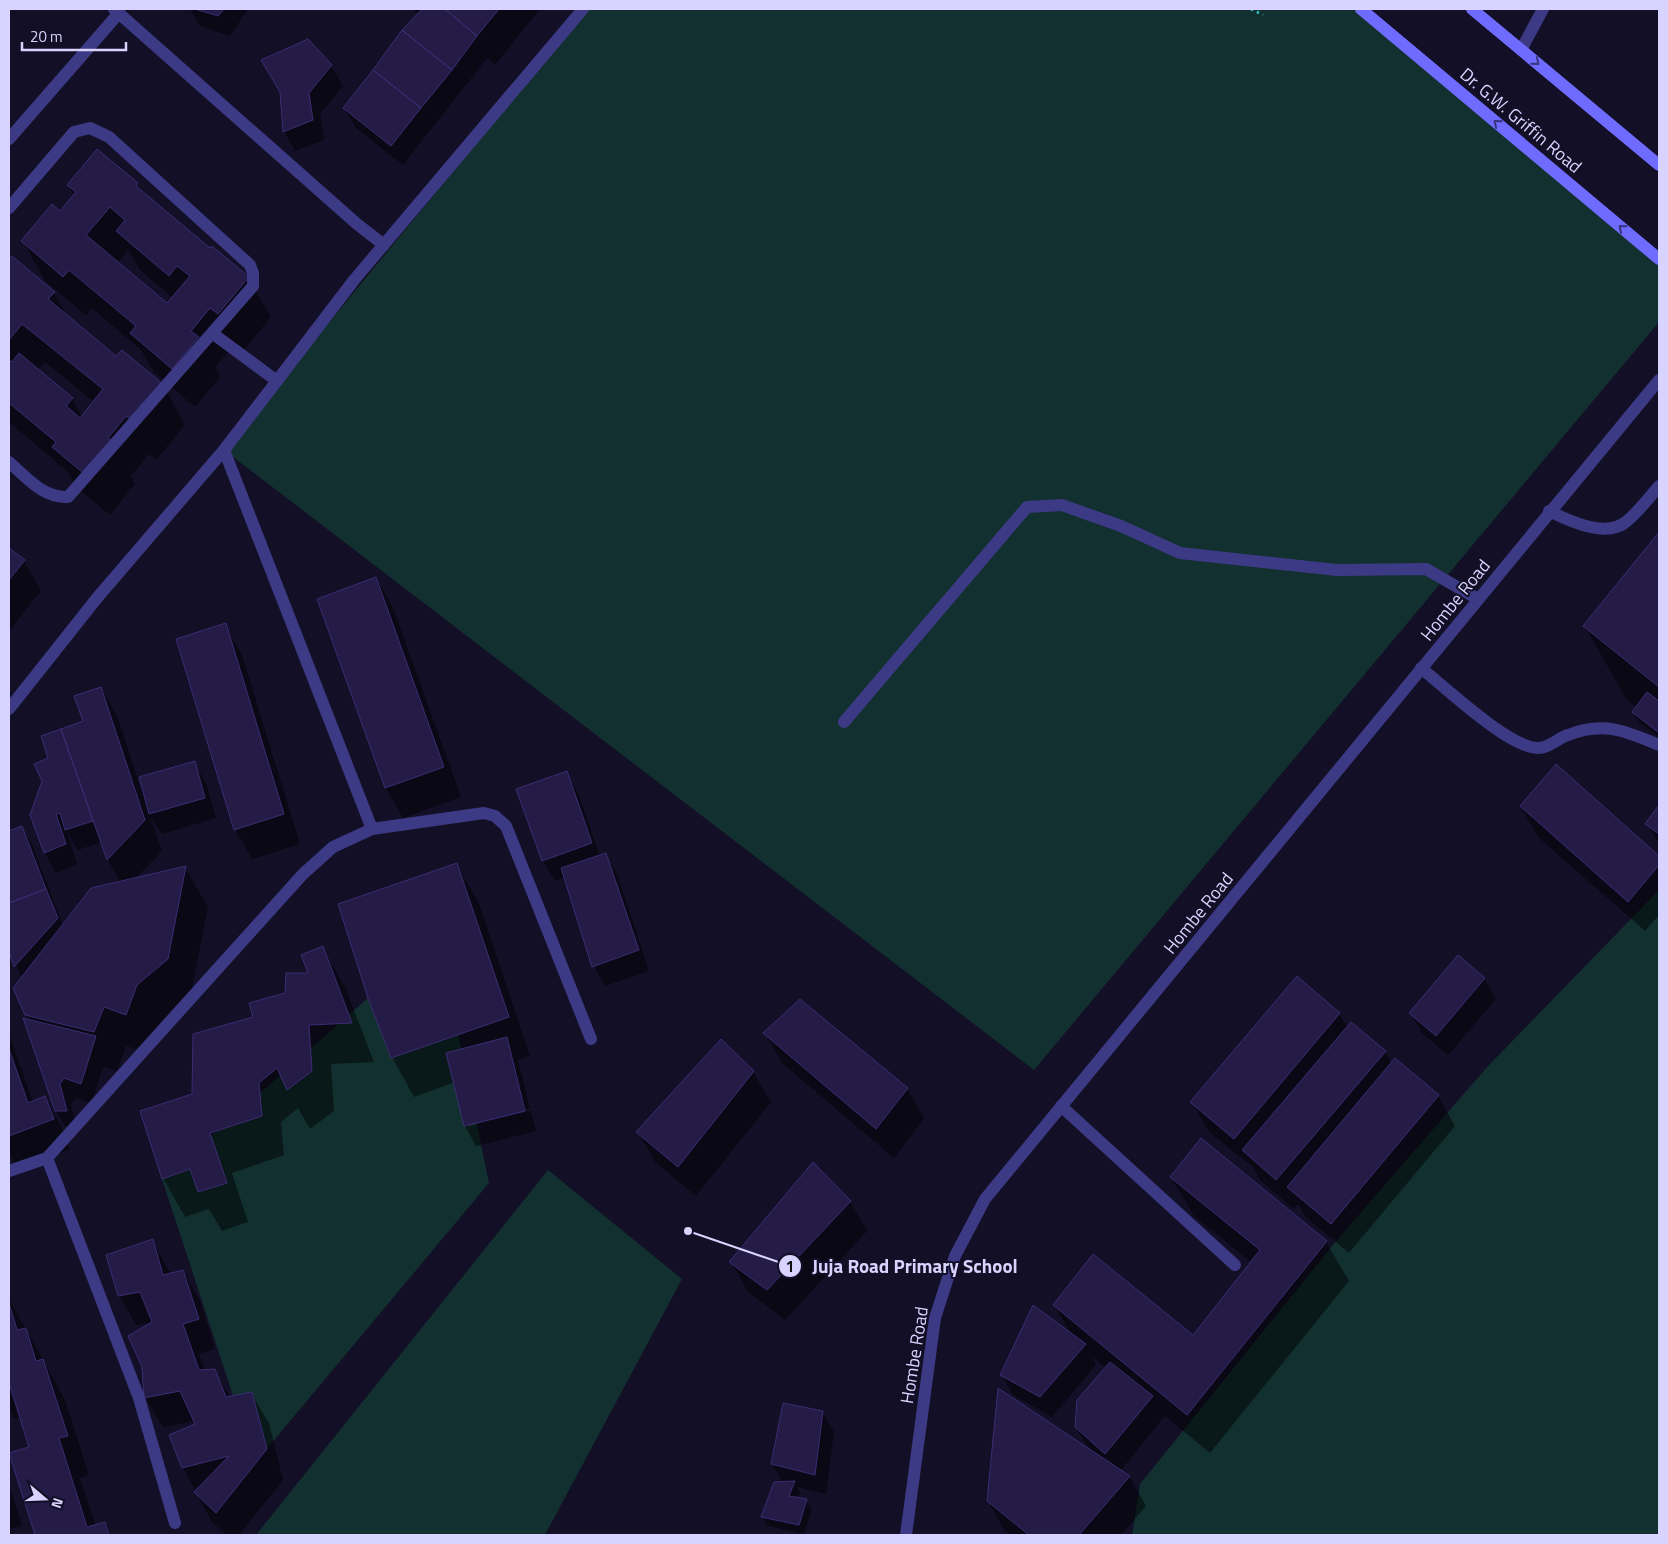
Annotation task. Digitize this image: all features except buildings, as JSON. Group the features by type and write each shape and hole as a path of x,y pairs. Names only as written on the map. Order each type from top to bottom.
{"main road":[{"name":"Dr. G.W. Griffin Road","path":"1361,9 1659,259"},
{"path":"1472,9 1659,165"}],"street":[{"path":"9,708 97,598 224,450 384,244 583,9"},
{"path":"1521,50 1543,9"},
{"path":"9,139 119,10 357,224 384,244"},
{"path":"9,208 74,132 90,128 109,136 250,265 253,273 253,286 68,497 57,498 46,494 9,462"},
{"path":"212,333 277,381"},
{"name":"Hombe Road","path":"906,1535 935,1318 955,1256 985,1199 1549,511 1659,380"},
{"path":"224,450 372,829"},
{"path":"1549,511 1572,523 1594,528 1610,527 1626,523 1659,486"},
{"path":"844,722 1027,507 1062,505 1121,526 1180,553 1338,570 1426,569 1478,599"},
{"path":"1421,668 1501,732 1528,746 1538,748 1552,745 1565,736 1601,727 1611,727 1659,745"},
{"path":"9,1171 47,1158 303,874 333,847 372,829 484,813 495,816 506,826 590,1039"},
{"path":"1061,1106 1235,1265"},
{"path":"47,1158 139,1398 175,1523"}],"path":[{"path":"1251,9 1263,14"}],"green space":[{"path":"587,9 1361,9 1659,259 1659,322 1034,1070 224,450"},
{"path":"1659,890 1659,1535 1132,1535 1140,1484 1337,1240 1488,1066"},
{"path":"368,998 391,1058 458,1034 489,1183 255,1463 162,1179"},
{"path":"548,1170 682,1279 545,1535 256,1535"}],"place":[{"name":"Juja Road Primary School","path":"688,1231"}]}
